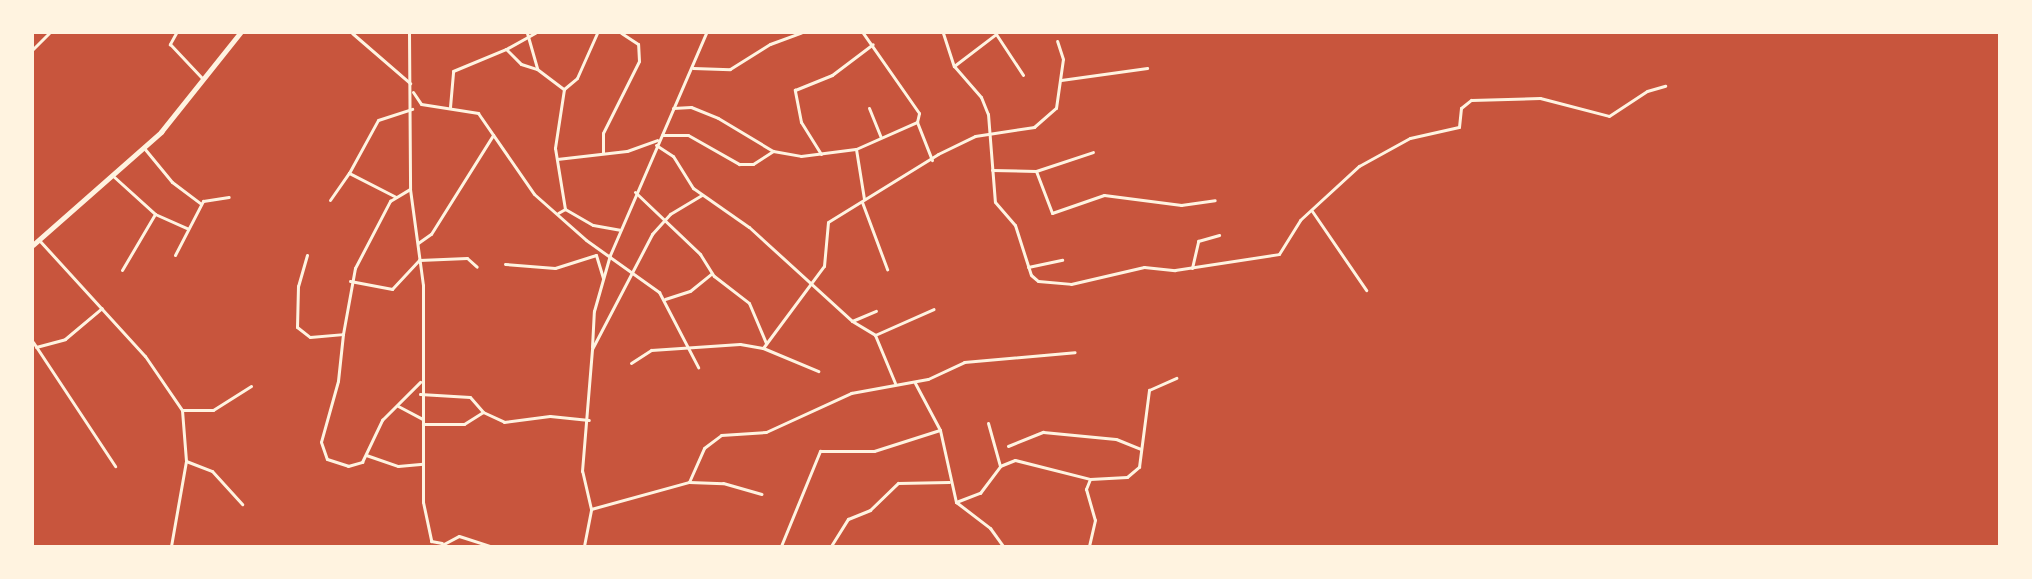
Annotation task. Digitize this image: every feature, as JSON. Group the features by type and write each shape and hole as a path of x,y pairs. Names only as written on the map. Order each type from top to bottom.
{"main road":[{"path":"33,245 144,148 205,80 240,33"}],"street":[{"path":"33,49 49,33"},
{"path":"176,33 170,44 205,80"},
{"path":"352,33 410,84 421,104 478,113 494,135 518,177 558,213 630,269 664,299 698,366"},
{"path":"409,33 412,109 410,189 420,260 420,394 429,535 431,541 441,544 465,536 490,546"},
{"path":"450,107 453,71 506,49 518,47 528,35 535,33"},
{"path":"565,209 557,159 556,124 564,89 577,78 597,33"},
{"path":"603,152 603,133 639,61 638,44 621,33"},
{"path":"584,546 591,509 582,471 589,420 592,349 603,280 610,255 635,192 693,68 706,33"},
{"path":"693,68 730,69 770,44 801,33"},
{"path":"863,33 904,84 920,113 917,122 932,160"},
{"path":"943,33 954,66 981,97 988,135 995,202 1015,225 1028,267 1038,281 1071,284 1144,267 1192,268 1279,254 1312,211 1359,166 1410,138 1459,127 1461,108 1471,100 1540,98 1609,116 1665,86"},
{"path":"954,66 996,34 1023,75"},
{"path":"528,35 537,69"},
{"path":"764,346 814,284 824,266 828,222 932,160 988,135 1034,127 1056,108 1064,59 1057,41"},
{"path":"821,154 801,122 795,90 832,75 873,44"},
{"path":"506,49 521,64 537,69 564,89"},
{"path":"1061,80 1147,68"},
{"path":"673,108 692,107 773,152 821,154 856,150 881,136 917,122"},
{"path":"869,108 881,136"},
{"path":"330,200 349,173 378,120 412,109"},
{"path":"557,159 658,140 664,132 688,135 739,164 753,164 773,152"},
{"path":"418,243 431,234 494,135"},
{"path":"656,145 673,156 702,195 814,284 852,321 875,335 895,383"},
{"path":"144,148 172,182 201,204"},
{"path":"856,150 863,201 887,269"},
{"path":"992,170 1036,171 1094,152"},
{"path":"1036,171 1052,213 1104,195 1181,205 1215,200"},
{"path":"349,173 396,197"},
{"path":"112,175 155,214 188,229"},
{"path":"410,189 396,197 350,281 323,456 348,465 366,455 382,420 420,382"},
{"path":"635,192 712,273 749,303 765,330 764,346"},
{"path":"592,349 630,269 663,221 702,195"},
{"path":"175,255 201,204 230,197"},
{"path":"558,213 565,209"},
{"path":"565,209 593,225 620,230"},
{"path":"1312,211 1366,290"},
{"path":"122,270 155,214"},
{"path":"1192,268 1198,241 1219,235"},
{"path":"39,240 161,376 182,410 186,461 171,546"},
{"path":"308,255 298,286 297,327 310,337 343,334"},
{"path":"505,264 555,268 596,255 603,280"},
{"path":"350,281 392,289 420,260 467,258 477,267"},
{"path":"1028,267 1062,260"},
{"path":"664,299 690,291 712,273"},
{"path":"36,347 65,339 102,308"},
{"path":"875,335 934,309"},
{"path":"852,321 876,311"},
{"path":"33,342 115,466"},
{"path":"631,363 651,350 764,346 818,371"},
{"path":"689,482 693,464 716,437 766,432 851,393 895,383 915,383 964,362 1075,352"},
{"path":"956,502 980,493 1000,466 1025,461 1090,479 1127,477 1138,467 1149,390 1176,378"},
{"path":"915,383 940,430 949,482 956,502 990,528 1003,546"},
{"path":"182,410 213,410 251,386"},
{"path":"420,394 470,397 483,412 504,422 550,416 589,420"},
{"path":"398,406 423,422 464,424 483,412"},
{"path":"988,423 1000,466"},
{"path":"781,546 820,451 874,452 940,430"},
{"path":"1008,446 1043,432 1116,439 1141,449"},
{"path":"366,455 398,466 423,464"},
{"path":"186,461 212,471 242,504"},
{"path":"1089,546 1095,520 1086,489 1090,479"},
{"path":"591,509 689,482 723,483 761,494"},
{"path":"831,546 848,519 870,510 898,483 949,482"}]}
